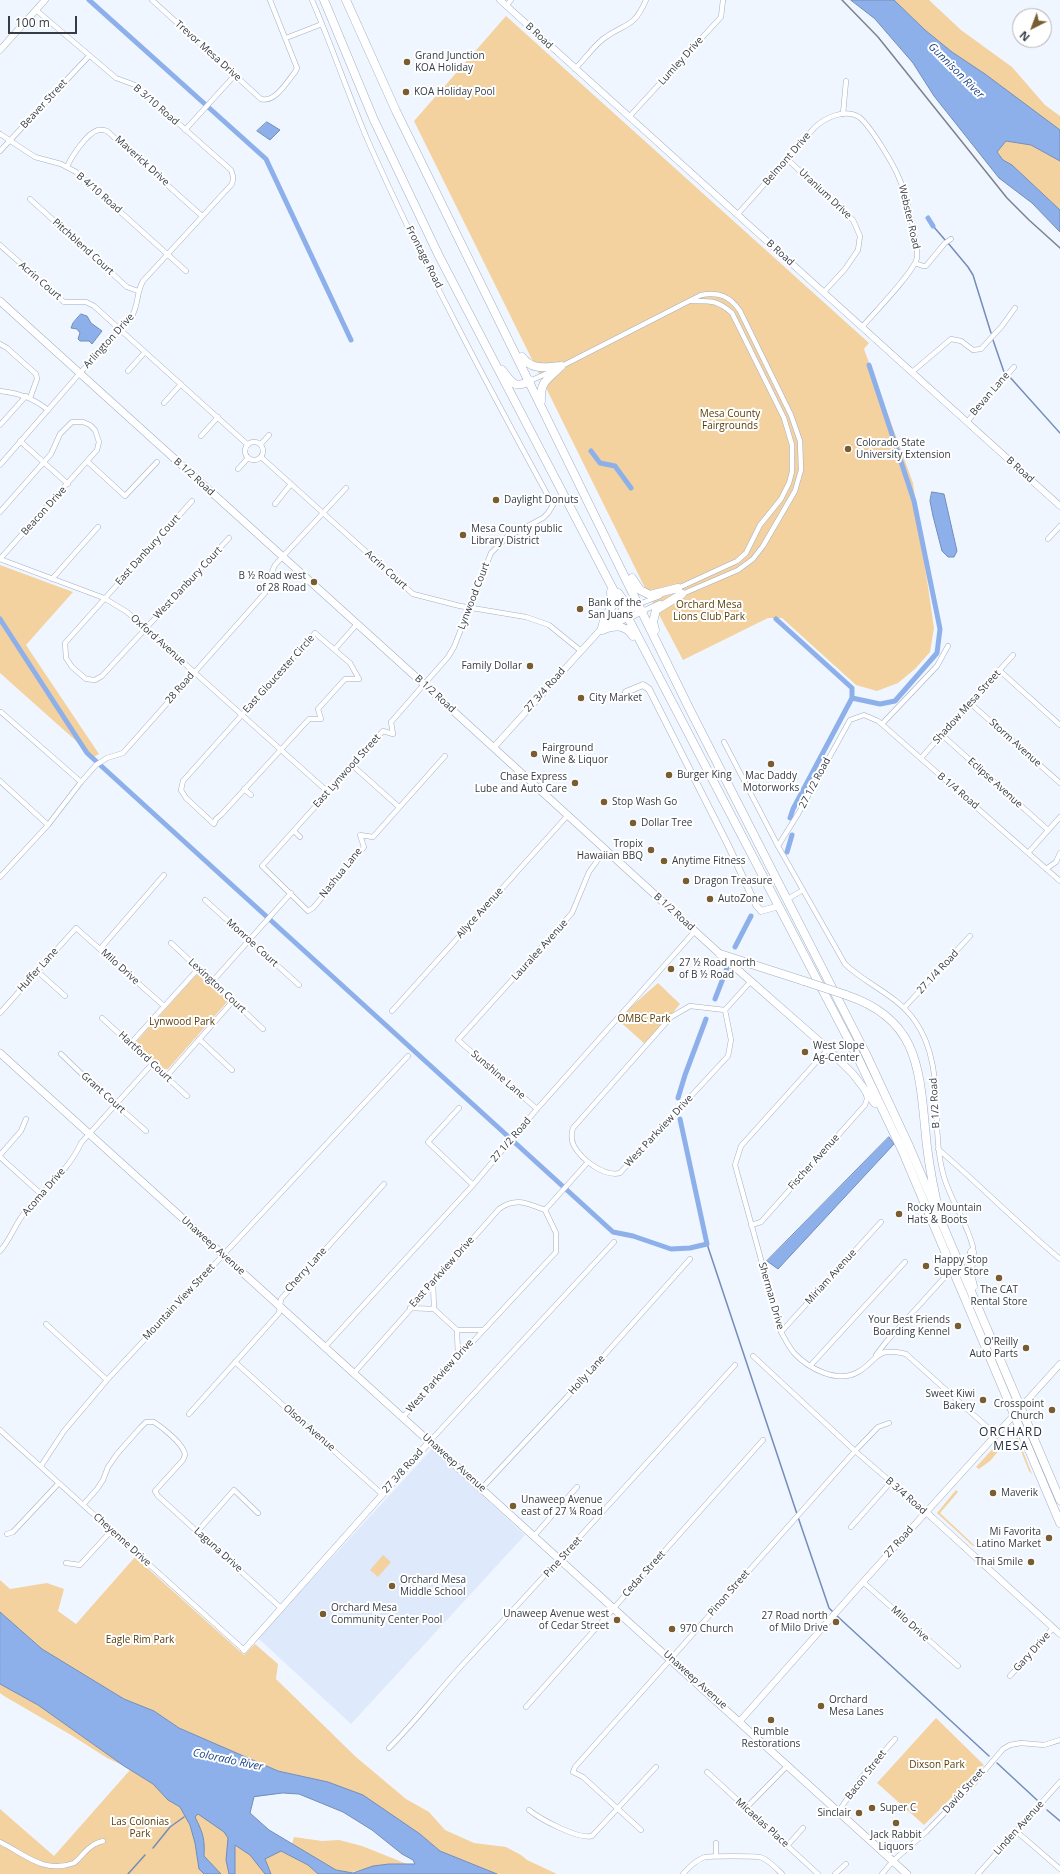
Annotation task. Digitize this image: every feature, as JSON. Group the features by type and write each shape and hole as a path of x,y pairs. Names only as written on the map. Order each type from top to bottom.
{"highway":[{"path":"324,0 393,162 625,615 858,1058 902,1150 1060,1523"},
{"path":"346,0 393,105 530,381 639,607 786,900 866,1054 935,1205 1060,1500"},
{"path":"513,347 530,366 537,368 561,366"},
{"path":"489,352 513,383 520,386 530,381"},
{"path":"541,404 541,391 543,384 561,366"},
{"path":"596,516 640,590 650,595 680,591"},
{"path":"611,587 624,601 639,607"},
{"path":"600,630 612,606 611,587"},
{"path":"680,591 659,607 654,614 653,622 689,708"},
{"path":"600,630 616,626 624,627 630,631 658,685 672,703"},
{"path":"766,881 779,898 786,900"},
{"path":"779,906 783,906 795,916"},
{"path":"720,954 860,1000 887,1016 904,1036 917,1064 923,1100 928,1157 937,1203 935,1205"},
{"path":"866,1090 874,1101 902,1150"},
{"path":"938,1236 951,1257 959,1263"},
{"path":"972,1252 970,1274 985,1324"},
{"path":"952,1269 961,1276 972,1292"}],"main road":[{"name":"B 1/2 Road","path":"0,301 282,557 425,684 720,954 828,1049 853,1074 866,1090"},
{"name":"Unaweep Avenue","path":"0,1053 740,1721 907,1874"}],"street":[{"path":"0,50 45,0"},
{"name":"Trevor Mesa Drive","path":"152,0 261,99 266,100 273,97 297,68 286,38"},
{"path":"270,0 286,38 322,24"},
{"name":"Frontage Road","path":"312,0 368,140 395,200 553,506"},
{"name":"B Road","path":"500,0 1060,506"},
{"path":"506,6 511,0"},
{"path":"575,69 603,40 630,25 639,15 646,0"},
{"name":"Lumley Drive","path":"629,117 720,17 723,0"},
{"name":"B 3/10 Road","path":"36,10 116,78 135,85 231,170 234,175"},
{"name":"Beaver Street","path":"0,151 89,56"},
{"path":"185,130 235,75"},
{"path":"844,114 846,80"},
{"name":"Belmont Drive","path":"737,215 824,119 844,114"},
{"name":"Webster Road","path":"844,114 859,117 868,127 899,178 917,250 913,268 862,327"},
{"name":"Maverick Drive","path":"67,167 74,154 90,134 98,130 107,131 202,216"},
{"name":"B 4/10 Road","path":"0,134 35,157 67,167 88,182 186,271"},
{"name":"Uranium Drive","path":"787,159 853,220 860,236 858,250 845,269 824,292"},
{"name":"Arlington Drive","path":"0,465 80,373 120,330 136,310 138,291 143,281 232,184 234,175"},
{"name":"Pitchblend Court","path":"30,199 127,287 138,291"},
{"path":"915,263 926,266 951,238"},
{"name":"Acrin Court","path":"0,245 64,302 86,302 94,306 248,445"},
{"path":"530,381 702,295 718,294 730,298 736,304 791,415 798,433 802,460 800,476 795,491 763,546 753,559 738,570 639,607"},
{"path":"639,607 680,591 737,561 746,553 760,524 781,499 789,483 793,463 792,445 784,418 732,313 723,305 714,301 692,301"},
{"path":"912,372 951,339 961,341 973,350 981,349 1002,326 1015,308"},
{"path":"0,344 8,348 36,374 37,378 28,397 0,425"},
{"path":"128,371 145,352"},
{"name":"Bevan Lane","path":"967,422 1014,366"},
{"path":"164,403 181,384"},
{"path":"0,391 28,397 48,410"},
{"path":"201,436 218,417"},
{"name":"Beacon Drive","path":"0,559 88,462 96,450 99,442 95,430 90,425 76,421 67,425 60,434 54,451 44,462"},
{"path":"261,444 269,435"},
{"path":"20,441 68,484"},
{"path":"248,458 245,451 248,445 254,442 261,444"},
{"path":"248,458 255,460 261,457 264,451 261,444"},
{"name":"Acrin Court","path":"261,457 413,594 526,618 549,625 581,651"},
{"path":"238,469 248,458"},
{"path":"0,512 44,462"},
{"path":"88,462 125,496 156,462"},
{"path":"274,504 291,484"},
{"name":"28 Road","path":"0,877 48,825 96,765 107,758 123,753 265,593 270,585 271,574 275,565 346,488"},
{"name":"East Danbury Court","path":"72,667 66,658 65,643 192,501"},
{"name":"Lynwood Court","path":"425,684 451,652 491,553 508,537 548,514 553,506"},
{"path":"1048,539 1060,526"},
{"path":"52,579 98,527"},
{"name":"West Danbury Court","path":"72,667 86,679 95,680 102,676 230,538"},
{"name":"Oxford Avenue","path":"0,559 104,598 127,612 328,792"},
{"name":"27 3/4 Road","path":"494,747 609,621 625,615 639,607"},
{"path":"242,715 183,781 181,790 186,798 214,824 216,819 221,816 309,719 321,719 318,709 345,679 359,678 350,663 335,649 357,624"},
{"name":"East Gloucester Circle","path":"242,715 315,633 335,649"},
{"path":"882,724 937,666 948,646"},
{"name":"Shadow Mesa Street","path":"921,758 1013,655"},
{"path":"1000,670 1060,724"},
{"name":"East Lynwood Street","path":"291,893 262,866 383,731 393,734 391,722 425,684"},
{"path":"626,692 643,686 649,689 728,845 756,905 761,911 779,906"},
{"name":"Storm Avenue","path":"970,703 1060,783"},
{"path":"1,712 81,782"},
{"name":"B 1/4 Road","path":"850,720 864,715 882,724 1060,881"},
{"name":"27 1/2 Road","path":"778,846 798,814 850,720"},
{"name":"Eclipse Avenue","path":"942,735 1048,830"},
{"name":"B 1/2 Road","path":"724,742 778,846 845,964 854,973 882,990 904,1008 919,1027 930,1050 934,1076 938,1149 944,1178 970,1237 972,1252"},
{"path":"352,765 399,807 445,756"},
{"path":"0,781 48,825"},
{"path":"244,789 251,795"},
{"name":"Nashua Lane","path":"291,893 308,911 313,908 364,847 360,835 373,837 399,807"},
{"name":"Allyce Avenue","path":"392,1011 568,815"},
{"path":"1028,853 1060,817"},
{"path":"294,831 300,836"},
{"name":"Lauralee Avenue","path":"458,1040 572,913 589,872 605,850"},
{"path":"1046,869 1056,862 1060,853"},
{"path":"100,949 164,875"},
{"path":"786,900 803,890"},
{"path":"212,982 291,893"},
{"name":"Monroe Court","path":"205,900 299,985"},
{"name":"Milo Drive","path":"76,928 164,1006"},
{"name":"Huffer Lane","path":"0,1013 76,928"},
{"name":"27 1/2 Road","path":"325,1347 472,1185 537,1109 695,931"},
{"name":"27 1/4 Road","path":"904,1008 970,936"},
{"name":"Lexington Court","path":"171,943 263,1029"},
{"path":"130,1044 198,969"},
{"path":"37,971 65,996"},
{"path":"544,1210 588,1162 574,1147 571,1134 573,1128 666,1022 690,1006 725,1010 751,981"},
{"path":"166,1077 233,1001"},
{"name":"West Parkview Drive","path":"588,1162 606,1173 613,1175 620,1173 728,1056 731,1040 725,1010"},
{"name":"Hartford Court","path":"102,1018 187,1096"},
{"path":"199,1039 232,1070"},
{"name":"Sunshine Lane","path":"458,1040 537,1109"},
{"name":"Sherman Drive","path":"828,1049 742,1146 738,1153 735,1165 781,1332 794,1353 817,1371 836,1375 853,1374 860,1371 876,1356 886,1342 952,1269"},
{"name":"Grant Court","path":"61,1054 146,1131"},
{"name":"Mountain View Street","path":"41,1466 64,1431 107,1380 408,1056"},
{"name":"Acoma Drive","path":"0,1251 12,1235 24,1213 75,1157 81,1143 152,1064"},
{"name":"Fischer Avenue","path":"751,1225 760,1222 865,1105 867,1099 866,1090"},
{"path":"460,1108 428,1142 472,1185"},
{"path":"26,1119 21,1131 0,1156 41,1194"},
{"path":"938,1149 973,1178 1008,1213 1060,1259"},
{"name":"Cherry Lane","path":"189,1414 279,1313 281,1298 384,1184"},
{"name":"East Parkview Drive","path":"354,1373 499,1209 507,1204 520,1202 544,1210"},
{"name":"West Parkview Drive","path":"403,1417 482,1330 556,1252 556,1233 544,1210"},
{"name":"Miriam Avenue","path":"781,1332 881,1222"},
{"name":"27 3/8 Road","path":"244,1650 430,1441 614,1242"},
{"path":"959,1263 967,1259 972,1252"},
{"name":"Holly Lane","path":"482,1488 567,1397 690,1260"},
{"path":"810,1366 905,1262"},
{"path":"433,1282 434,1309"},
{"path":"410,1308 434,1309 457,1330 482,1330"},
{"path":"46,1324 107,1380"},
{"path":"457,1330 458,1357"},
{"path":"876,1356 890,1352 906,1354 996,1435"},
{"name":"B 3/4 Road","path":"753,1356 855,1451 926,1512 1060,1634"},
{"name":"Olson Avenue","path":"235,1362 383,1494"},
{"name":"27 Road","path":"740,1721 1060,1364"},
{"name":"Pine Street","path":"389,1748 402,1735 448,1680 561,1560 735,1365"},
{"name":"Laguna Drive","path":"83,1505 97,1489 103,1480 108,1467 117,1454 140,1428 150,1421 158,1425 171,1436 185,1452 183,1460 155,1492 281,1608"},
{"name":"Pinon Street","path":"618,1809 583,1777 573,1772 575,1767 855,1451 878,1427 889,1423"},
{"name":"Cheyenne Drive","path":"0,1430 41,1466 58,1484 112,1530 244,1650"},
{"name":"Cedar Street","path":"526,1707 763,1440"},
{"path":"851,1526 890,1482"},
{"path":"7,1534 13,1532 58,1484"},
{"path":"534,1536 577,1487"},
{"path":"197,1532 234,1490 258,1513"},
{"path":"66,1563 80,1565 112,1530"},
{"name":"Milo Drive","path":"863,1582 958,1666"},
{"name":"Gary Drive","path":"1010,1676 1053,1628"},
{"name":"Bacon Street","path":"839,1812 861,1778 895,1739"},
{"name":"David Street","path":"882,1874 893,1861 926,1832 974,1783 1003,1749 1010,1745 1021,1743 1044,1745 1060,1740"},
{"path":"746,1808 788,1765"},
{"path":"529,1810 541,1819 583,1837 589,1837 597,1833 656,1767"},
{"name":"Micaelas Place","path":"707,1772 818,1874"},
{"name":"Linden Avenue","path":"978,1874 1060,1782"},
{"path":"618,1809 641,1830"},
{"path":"787,1846 803,1828"},
{"path":"1016,1831 1060,1869"},
{"path":"0,1842 39,1868 55,1871 77,1862 91,1846 104,1841"},
{"path":"716,1843 716,1856"},
{"path":"685,1873 693,1864 704,1857 759,1856 782,1874"},
{"path":"835,1874 846,1864"}],"shaded area":[{"name":"Orchard Mesa Middle School","path":"432,1449 525,1535 351,1724 258,1638"}],"green space":[{"path":"894,0 929,0 961,30 1012,67 1045,105 1060,116 1060,130 985,74 952,52 925,30"},
{"name":"Mesa County Fairgrounds","path":"506,16 869,343 864,349 913,483 934,628 930,652 915,669 898,683 877,691 856,685 782,618 768,618 683,660 647,592 414,121"},
{"path":"1006,141 1031,145 1060,161 1060,210 1012,165 1003,160 997,152"},
{"path":"0,565 73,592 26,645 99,754 94,757 0,673"},
{"name":"Lynwood Park","path":"197,974 200,974 228,1001 168,1069 162,1069 136,1046 135,1043"},
{"name":"OMBC Park","path":"658,983 680,1004 646,1045 617,1019"},
{"path":"1013,1431 1015,1431 1032,1474 1029,1471"},
{"path":"999,1442 1006,1442 990,1461 979,1469 976,1467"},
{"path":"956,1490 958,1492 940,1513 974,1545 973,1546 937,1513"},
{"path":"383,1555 391,1562 378,1577 370,1570"},
{"name":"Eagle Rim Park","path":"135,1557 244,1655 255,1644 278,1664 276,1679 356,1757 406,1799 429,1812 445,1830 474,1843 506,1847 527,1860 557,1874 497,1874 440,1851 420,1834 328,1782 278,1771 179,1728 154,1711 124,1699 42,1649 0,1612 0,1580 10,1589 47,1583 64,1589 58,1611 76,1624"},
{"path":"0,1684 38,1705 124,1766 107,1758 4,1696 0,1693"},
{"name":"Dixson Park","path":"936,1718 984,1765 924,1825 877,1783"},
{"name":"Las Colonias Park","path":"130,1770 255,1842 281,1851 308,1865 318,1874 0,1874 0,1809 54,1856"},
{"path":"294,1837 322,1841 339,1840 362,1846 407,1864 389,1864 347,1873 336,1870 292,1844"}],"water":[{"name":"Gunnison River","path":"851,0 894,0 925,30 952,52 985,74 1060,130 1060,161 1031,145 1006,141 997,152 1003,160 1012,165 1060,210 1060,232 1032,203 999,178 934,96 913,63 875,19"},
{"path":"267,122 280,130 270,140 257,131"},
{"path":"81,314 87,316 91,323 102,331 92,344 89,341 80,341 78,339 80,333 77,329 71,328 73,323"},
{"path":"932,492 944,494 957,551 954,557 948,557 942,551 930,501"},
{"path":"889,1137 894,1144 778,1269 767,1261"},
{"name":"Colorado River","path":"0,1612 42,1649 124,1699 154,1711 179,1728 278,1771 328,1782 363,1795 420,1834 440,1851 497,1874 318,1874 308,1865 281,1851 265,1859 271,1874 265,1874 250,1855 235,1845 235,1874 229,1874 226,1860 228,1838 224,1832 198,1814 195,1817 203,1836 204,1856 221,1874 204,1874 199,1869 195,1843 190,1825 180,1807 168,1800 153,1784 124,1766 38,1705 0,1684","holes":["283,1793 299,1794 343,1812 372,1830 402,1854 413,1860 415,1864 389,1864 373,1866 353,1873 336,1870 269,1830 250,1813 254,1797"]}],"waterway":[{"path":"89,0 266,159 351,340"},
{"path":"928,218 933,226"},
{"path":"933,226 946,241"},
{"path":"948,243 973,275 991,333"},
{"path":"993,340 1004,372"},
{"path":"852,698 880,704 895,701 937,653 940,629 914,501 869,365"},
{"path":"1008,375 1060,433"},
{"path":"591,451 600,463 615,466 631,488"},
{"path":"0,619 87,753 613,1232 633,1236 671,1249 690,1248 707,1244 680,1119"},
{"path":"776,619 852,688 852,698 793,809 790,818"},
{"path":"787,852 792,835"},
{"path":"735,947 751,916"},
{"path":"715,999 727,968"},
{"path":"678,1098 706,1019"},
{"path":"707,1244 797,1514"},
{"path":"798,1517 829,1608 833,1612"},
{"path":"836,1615 989,1756"},
{"path":"997,1763 1037,1800"},
{"path":"1047,1810 1060,1821"},
{"path":"153,1848 170,1827 184,1817"},
{"path":"128,1874 145,1855"}],"railway":[{"path":"842,0 878,37 1007,198 1060,248"}],"place":[{"name":"Grand Junction KOA Holiday","path":"407,62"},
{"name":"KOA Holiday Pool","path":"406,92"},
{"name":"Colorado State University Extension","path":"848,449"},
{"name":"Daylight Donuts","path":"496,500"},
{"name":"Mesa County public Library District","path":"463,535"},
{"name":"B ½ Road west of 28 Road","path":"314,582"},
{"name":"Bank of the San Juans","path":"580,609"},
{"name":"Family Dollar","path":"530,666"},
{"name":"City Market","path":"581,698"},
{"name":"Fairground Wine & Liquor","path":"534,754"},
{"name":"Mac Daddy Motorworks","path":"771,764"},
{"name":"Burger King","path":"669,775"},
{"name":"Chase Express Lube and Auto Care","path":"575,783"},
{"name":"Stop Wash Go","path":"604,802"},
{"name":"Dollar Tree","path":"633,823"},
{"name":"Tropix Hawaiian BBQ","path":"651,850"},
{"name":"Anytime Fitness","path":"664,861"},
{"name":"Dragon Treasure","path":"686,881"},
{"name":"AutoZone","path":"710,899"},
{"name":"27 ½ Road north of B ½ Road","path":"671,969"},
{"name":"West Slope Ag-Center","path":"805,1052"},
{"name":"Rocky Mountain Hats & Boots","path":"899,1214"},
{"name":"Happy Stop Super Store","path":"926,1266"},
{"name":"The CAT Rental Store","path":"999,1278"},
{"name":"Your Best Friends Boarding Kennel","path":"958,1326"},
{"name":"O'Reilly Auto Parts","path":"1026,1348"},
{"name":"Sweet Kiwi Bakery","path":"983,1400"},
{"name":"Crosspoint Church","path":"1052,1410"},
{"name":"Maverik","path":"993,1493"},
{"name":"Unaweep Avenue east of 27 ¼ Road","path":"513,1506"},
{"name":"Mi Favorita Latino Market","path":"1049,1538"},
{"name":"Thai Smile","path":"1031,1562"},
{"name":"Orchard Mesa Middle School","path":"392,1586"},
{"name":"Orchard Mesa Community Center Pool","path":"323,1614"},
{"name":"Unaweep Avenue west of Cedar Street","path":"617,1620"},
{"name":"27 Road north of Milo Drive","path":"836,1622"},
{"name":"970 Church","path":"672,1629"},
{"name":"Orchard Mesa Lanes","path":"821,1706"},
{"name":"Rumble Restorations","path":"771,1720"},
{"name":"Super C","path":"872,1808"},
{"name":"Sinclair","path":"859,1813"},
{"name":"Jack Rabbit Liquors","path":"896,1823"}],"district":[{"name":"ORCHARD MESA","path":"1011,1440"}],"park label":[{"name":"Orchard Mesa Lions Club Park","path":"709,610"}]}
